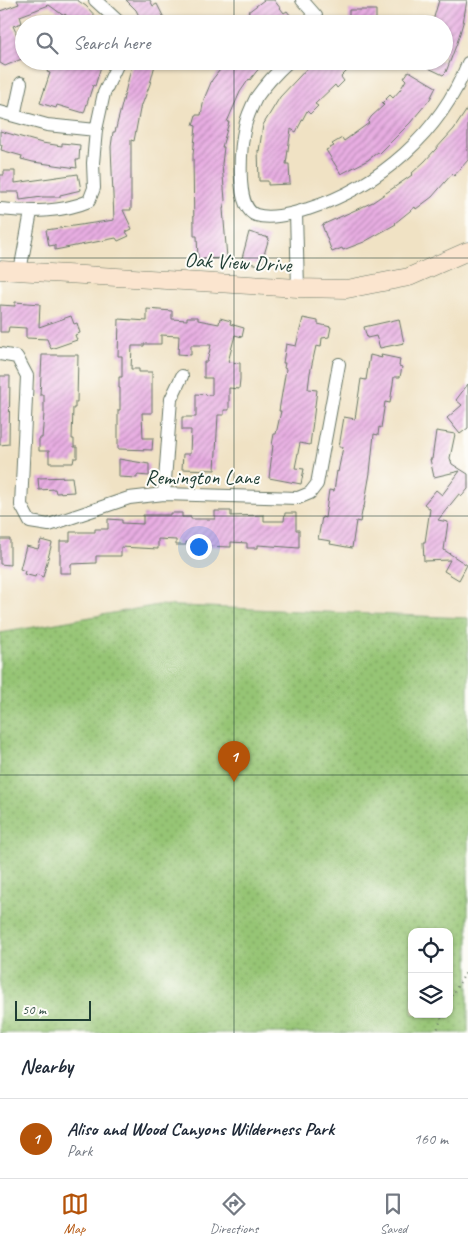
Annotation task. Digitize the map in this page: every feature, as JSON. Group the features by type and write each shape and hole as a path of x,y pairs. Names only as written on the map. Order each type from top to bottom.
{"street":[{"path":"95,0 111,15"},
{"path":"302,0 315,15"},
{"path":"279,70 256,99 245,126 241,153 242,199 246,208 255,215 273,216 296,212 338,197 367,182 403,156 418,142 458,87 468,63"},
{"path":"0,209 31,212 78,206 89,201 94,188 92,163 96,130 104,93 115,70"},
{"path":"14,116 21,83"},
{"path":"0,112 68,128 96,130"},
{"path":"20,272 31,212"},
{"path":"296,212 298,288"},
{"name":"Oak View Drive","path":"0,270 298,288 347,288 409,277 468,251"},
{"name":"Remington Lane","path":"0,354 17,357 27,376 21,505 30,522 48,525 128,498 164,494 298,498 310,493 317,484 338,364"},
{"path":"164,494 172,400 182,376"}],"path":[{"path":"453,993 468,969"},
{"path":"436,1033 442,1018"}],"green space":[{"path":"158,605 468,618 468,1033 0,1033 0,633"}],"building":[{"path":"17,0 77,0 94,15 63,15 49,5 23,15 15,15 15,25 13,26 15,30 15,62 5,66 0,63 0,11 19,4"},
{"path":"126,0 150,0 153,6 157,4 162,15 138,15"},
{"path":"264,0 274,0 284,13 287,11 290,15 250,15 248,12"},
{"path":"439,0 467,0 463,23 453,54 453,15 435,15"},
{"path":"349,10 376,10 376,15 349,15"},
{"path":"48,70 100,70 84,113 57,105 56,108 40,103 50,73 47,72"},
{"path":"131,70 154,70 141,104 134,141 131,140 131,210 123,210 132,229 126,232 129,236 118,241 116,238 55,250 55,245 49,246 46,230 114,220 111,147 113,132 115,132"},
{"path":"220,70 258,70 240,92 227,122 229,122 222,147 224,147 222,164 225,200 223,209 227,258 198,259 197,236 194,236 193,155 196,126 193,125 196,115 201,115 204,99 212,80"},
{"path":"306,70 348,70 341,77 344,81 337,88 335,85 315,104 318,106 310,114 307,111 296,132 291,129 286,164 289,164 290,184 268,185 268,181 259,181 258,150 263,125 280,97"},
{"path":"433,70 447,70 443,75"},
{"path":"409,71 436,87 430,99 410,123 379,154 378,152 368,160 341,174 326,150 334,146 332,144 342,138 344,141 369,123 371,117 384,105 382,103 390,95 393,98 400,90 406,80 404,78"},
{"path":"468,108 468,160 454,176 452,174 432,197 416,209 415,207 396,224 364,242 332,252 322,225 373,202 412,175 454,129"},
{"path":"0,131 42,143 62,146 62,143 80,145 79,160 76,160 77,168 33,162 21,159 22,156 1,150"},
{"path":"4,171 15,171 15,183 78,174 81,190 60,195 60,197 20,200 19,192 0,192 0,175 4,175"},
{"path":"249,232 269,238 261,265 241,262"},
{"path":"15,302 40,304 39,327 71,316 74,324 77,323 80,333 75,335 77,340 51,349 47,339 26,338 26,328 9,327 8,332 0,332 0,305 15,306"},
{"path":"147,309 172,311 172,319 187,320 187,317 198,317 198,320 219,324 220,318 231,321 230,324 244,328 242,337 235,335 228,362 240,363 239,389 229,388 229,410 224,410 224,415 218,415 215,470 182,469 183,454 190,454 191,430 182,430 182,417 196,417 196,394 212,395 212,378 204,378 204,362 207,362 211,345 191,345 191,355 178,354 179,336 161,335 161,344 132,346 131,369 139,369 139,372 152,372 152,413 142,413 143,438 153,438 152,450 118,449 119,377 122,377 122,356 118,356 119,319 147,321"},
{"path":"303,318 318,321 318,324 331,327 329,337 322,338 321,347 316,346 310,373 308,389 317,390 310,445 300,443 295,468 304,469 301,484 269,478 272,445 281,411 279,411 286,369 284,368 285,363 283,363 286,344 296,346"},
{"path":"399,319 404,343 380,348 376,336 367,338 364,327"},
{"path":"42,355 78,355 77,402 75,402 75,408 73,408 72,439 74,439 74,447 77,447 77,458 74,458 73,463 49,463 49,451 39,451 39,438 42,438 44,414 44,395 40,395"},
{"path":"370,355 400,359 399,366 402,367 400,377 394,377 390,403 385,402 381,428 379,427 378,435 374,434 364,507 360,522 356,521 352,548 330,544 331,541 318,539 322,517 325,518 329,490 334,491 343,447 339,447 344,417 355,419 361,379 366,380"},
{"path":"0,376 10,376 9,444 0,445"},
{"path":"468,384 468,428 460,434 447,418 462,405 456,400"},
{"path":"436,431 455,434 450,458 452,464 468,474 468,489 462,496 459,494 438,520 448,522 444,550 467,565 459,580 444,571 450,560 424,561 423,542 425,542 430,509 424,504 436,490 442,495 460,471 434,477 430,459 432,459"},
{"path":"119,459 149,464 149,476 137,475 137,478 119,477"},
{"path":"72,477 74,492 56,493 55,489 39,490 38,478"},
{"path":"215,511 231,511 231,516 264,515 264,521 284,521 285,513 296,513 296,530 299,530 299,548 258,545 258,548 247,548 247,543 231,542 231,547 205,546 205,542 186,542 186,545 176,545 176,540 158,539 158,549 121,547 121,556 96,556 96,563 71,564 71,573 60,573 60,541 70,541 70,532 95,532 95,529 108,529 108,519 122,520 122,523 143,524 143,515 182,513 182,517 191,517 191,519 215,519"},
{"path":"0,539 10,539 10,565 0,564"},
{"path":"41,540 52,543 43,577 36,574 35,577 24,574 25,571 20,569 26,546 38,549"}],"place":[{"name":"Aliso and Wood Canyons Wilderness Park","path":"234,782"}]}
